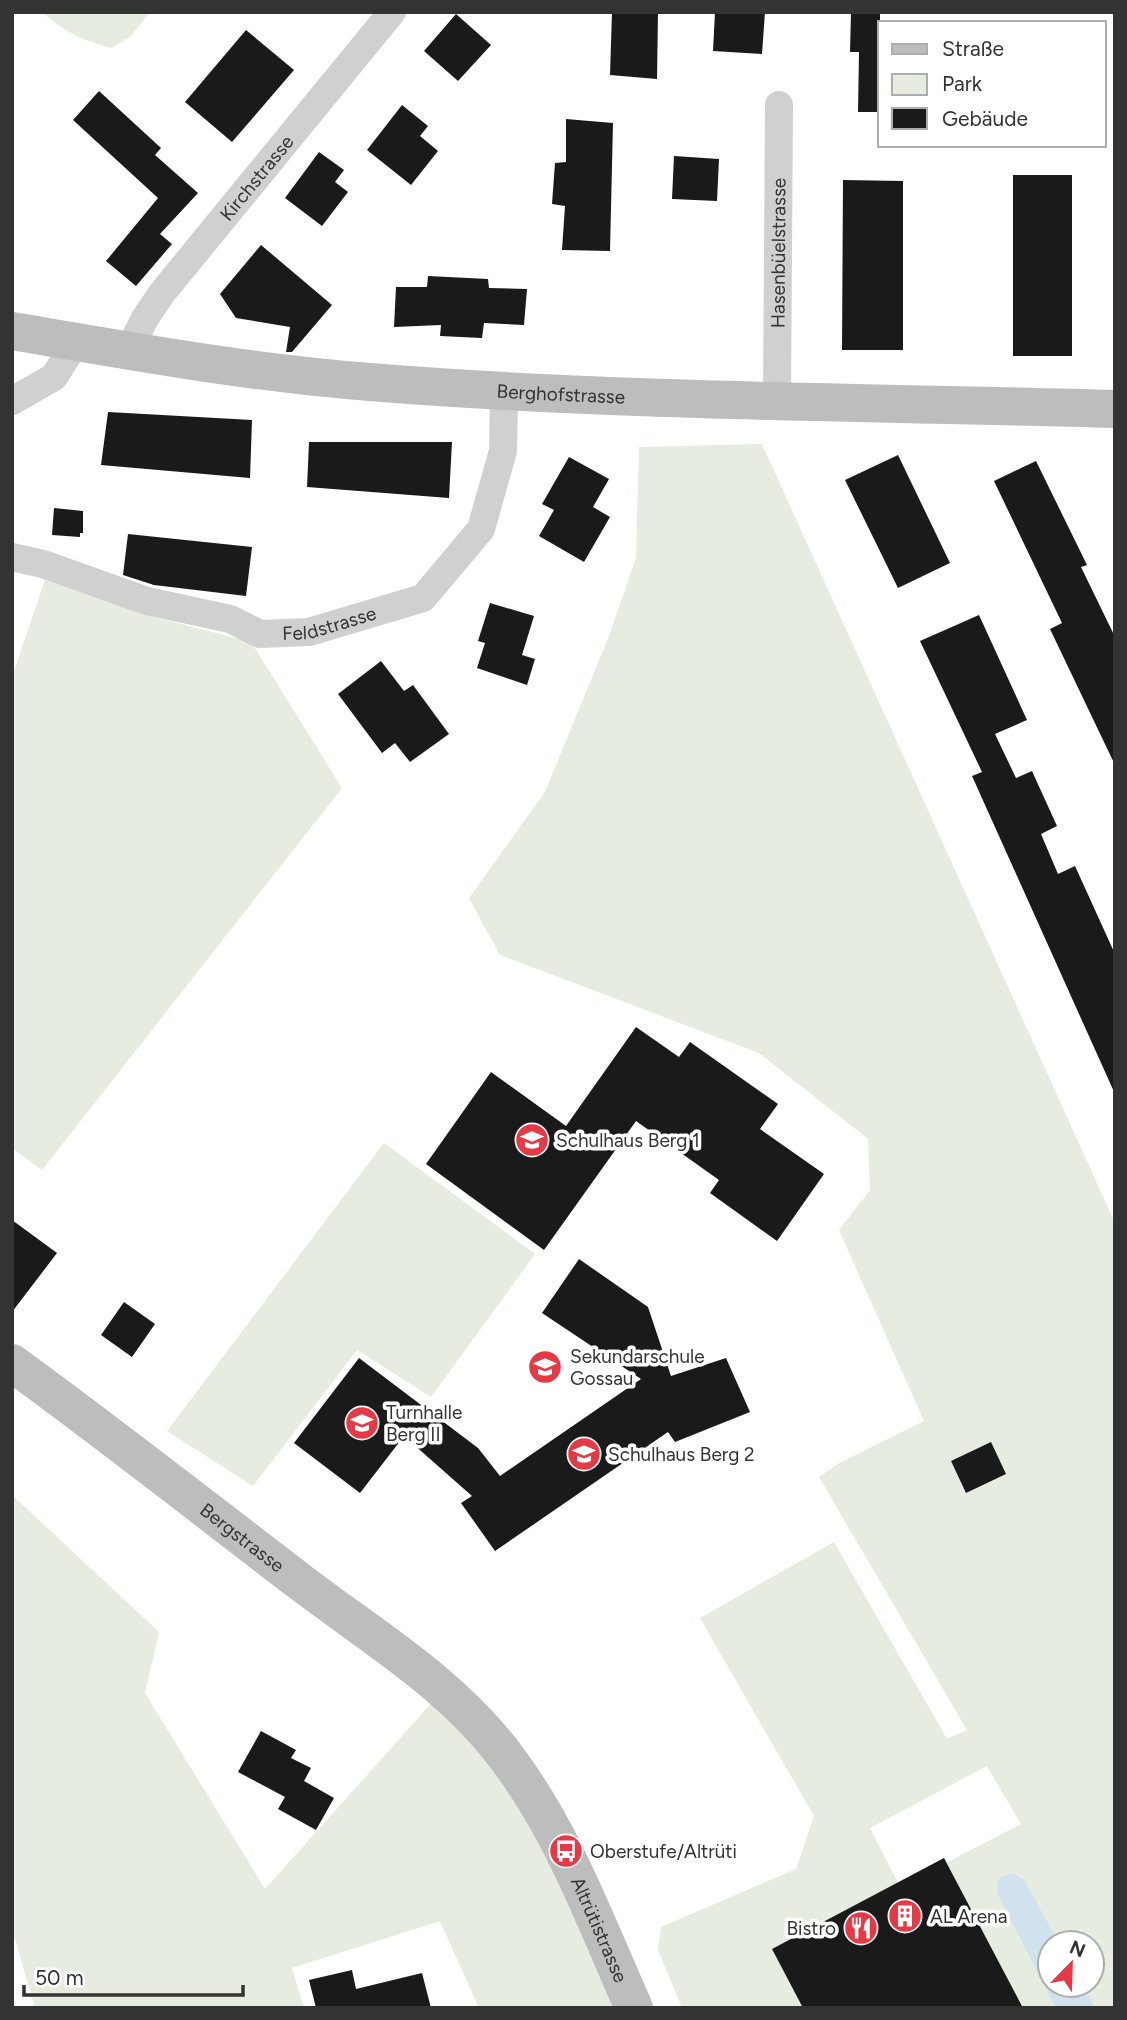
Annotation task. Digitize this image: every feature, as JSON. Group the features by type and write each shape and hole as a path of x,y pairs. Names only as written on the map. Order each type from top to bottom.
{"street":[{"name":"Kirchstrasse","path":"129,351 145,318 162,293 392,12"},
{"name":"Hasenbüelstrasse","path":"777,400 779,105"},
{"name":"Berghofstrasse","path":"12,331 310,377 504,391 1115,409"},
{"path":"12,401 54,377 76,342"},
{"name":"Feldstrasse","path":"12,557 43,564 147,601 230,619 260,634 309,632 423,598 481,529 503,450 504,391"},
{"name":"Bergstrasse","path":"12,1363 133,1451 305,1585 427,1675 470,1714"},
{"name":"Altrütistrasse","path":"470,1714 504,1754 545,1814 566,1851 634,2008"}],"green space":[{"path":"42,12 150,12 131,36 112,48 75,35"},
{"path":"762,444 1115,1223 1115,2008 1023,2008 946,1863 1021,1824 987,1766 870,1828 898,1883 803,2008 682,2008 658,1950 661,1927 796,1869 814,1816 700,1618 834,1542 947,1739 967,1730 819,1477 839,1463 924,1421 839,1230 870,1190 868,1139 759,1053 500,955 469,898 545,792 609,636 636,558 639,447"},
{"path":"45,580 158,618 251,642 342,788 42,1170 12,1148 12,677"},
{"path":"384,1143 535,1254 431,1397 357,1350 253,1486 167,1431"},
{"path":"12,1495 159,1632 145,1693 265,1889 444,1689 470,1714 634,2008 479,2008 440,1921 292,1968 304,2008 35,2008 12,1929"}],"water":[{"path":"1013,1873 1024,1880 1051,1929 1036,1929 1036,1969 998,1895 997,1883 1001,1877"},
{"path":"1051,1999 1090,1999 1095,2008 1056,2008"}],"building":[{"path":"612,12 658,12 657,79 610,75"},
{"path":"715,12 765,12 762,54 713,51"},
{"path":"851,12 880,12 878,112 858,112 859,52 850,52"},
{"path":"456,14 491,45 458,81 424,51"},
{"path":"246,30 294,70 232,142 185,102"},
{"path":"99,91 161,148 155,155 198,193 160,234 172,244 136,286 106,261 158,198 73,120"},
{"path":"402,105 428,126 420,136 438,151 411,185 367,150"},
{"path":"566,119 613,123 610,251 562,250 565,206 552,204 555,163 566,162"},
{"path":"319,152 344,170 335,182 348,192 322,226 285,198"},
{"path":"674,156 719,159 717,201 672,199"},
{"path":"1013,175 1072,175 1072,356 1013,356"},
{"path":"843,180 903,181 903,350 842,350"},
{"path":"261,245 332,305 292,352 286,352 290,327 236,318 220,294"},
{"path":"428,276 488,279 489,288 527,289 524,325 484,323 482,338 440,336 441,325 394,327 396,287 427,287"},
{"path":"108,412 252,420 250,478 101,465"},
{"path":"309,442 452,442 449,498 307,487"},
{"path":"898,455 950,563 898,588 845,480"},
{"path":"569,457 609,479 593,507 610,517 584,562 539,536 554,510 542,504"},
{"path":"1036,461 1087,565 1081,567 1115,637 1115,765 1050,629 1062,623 994,481"},
{"path":"54,508 83,511 83,533 80,533 80,537 52,535"},
{"path":"128,534 252,547 246,596 154,585 123,575"},
{"path":"490,603 534,616 522,655 535,659 527,685 477,668 485,643 478,641"},
{"path":"979,615 1027,720 995,734 1016,778 1032,771 1057,826 1041,834 1058,874 1075,866 1115,954 1115,1094 972,776 982,772 920,641"},
{"path":"381,661 404,691 413,685 449,734 410,762 395,743 382,753 338,694"},
{"name":"Schulhaus Berg 1","path":"636,1027 679,1057 690,1042 778,1104 760,1129 824,1174 777,1241 710,1193 719,1180 636,1121 544,1250 426,1164 491,1072 566,1126"},
{"path":"12,1220 57,1253 12,1312"},
{"path":"579,1259 648,1307 671,1376 726,1358 750,1412 675,1442 668,1432 495,1551 461,1503 472,1496 404,1436 360,1493 294,1443 359,1358 478,1448 500,1476 641,1379 542,1313"},
{"path":"124,1302 155,1324 132,1357 101,1335"},
{"path":"991,1442 1006,1474 966,1493 951,1461"},
{"path":"261,1731 296,1750 291,1758 311,1768 304,1781 334,1798 316,1830 278,1809 285,1797 238,1772"},
{"name":"AL Arena","path":"944,1858 1023,2008 803,2008 772,1949"},
{"path":"352,1970 356,1989 422,1973 431,2008 316,2008 309,1980"}],"place":[{"name":"Schulhaus Berg 1","path":"532,1140"},
{"name":"Sekundarschule Gossau","path":"545,1367"},
{"name":"Turnhalle Berg II","path":"362,1423"},
{"name":"Schulhaus Berg 2","path":"584,1454"},
{"name":"Oberstufe/Altrüti","path":"566,1851"},
{"name":"AL Arena","path":"905,1916"},
{"name":"Bistro","path":"861,1928"}]}
